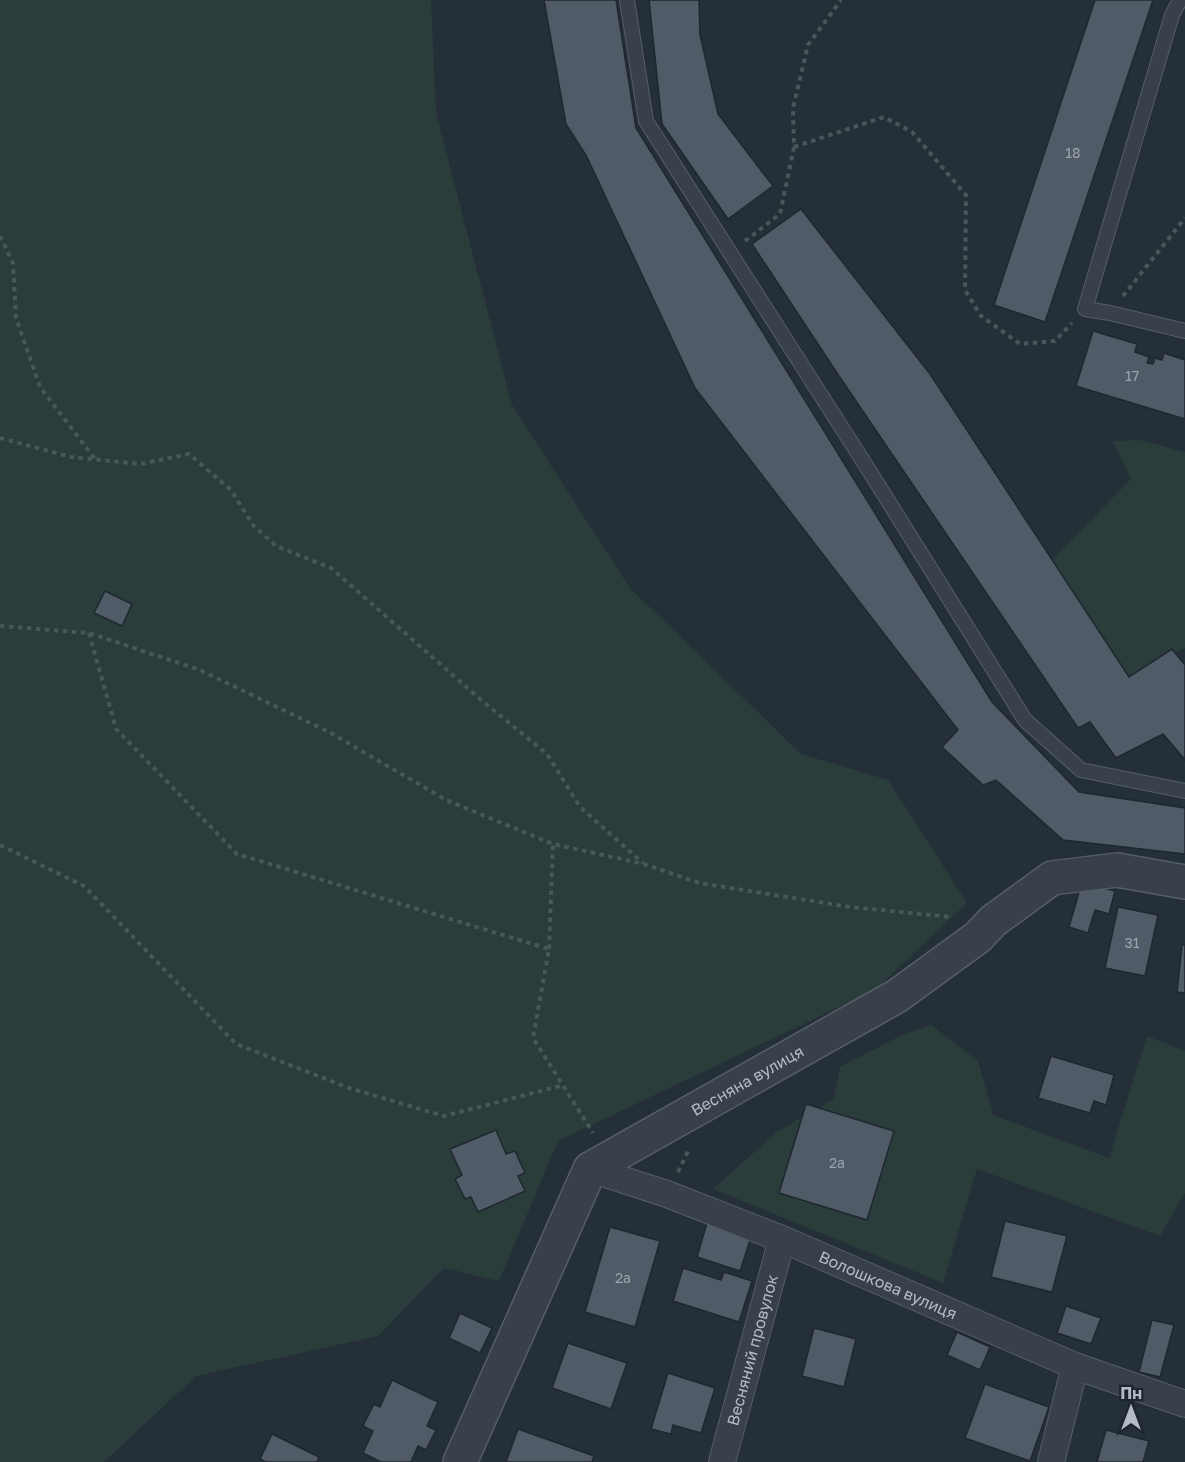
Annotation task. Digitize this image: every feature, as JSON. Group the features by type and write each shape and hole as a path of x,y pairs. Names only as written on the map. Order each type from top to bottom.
{"street":[{"name":"Весняна вулиця","path":"590,1169 897,996 978,937 993,921 1052,878 1117,870 1185,882"},
{"name":"Волошкова вулиця","path":"590,1169 667,1194 782,1239 1075,1366 1185,1404"},
{"path":"460,1462 590,1169"},
{"name":"Весняний провулок","path":"722,1462 782,1239"},
{"path":"1052,1462 1075,1366"}],"lane":[{"path":"627,0 646,121 870,472 1024,720 1081,770 1185,791"},
{"path":"1180,0 1172,15 1085,309 1185,331"}],"path":[{"path":"729,253 780,214 794,147 793,108 808,45 841,0"},
{"path":"794,147 884,117 912,132 966,195 964,290 981,316 1020,344 1054,341 1085,309"},
{"path":"1110,313 1185,218"},
{"path":"0,236 12,263 16,318 40,387 96,459"},
{"path":"0,438 71,456 140,464 189,454 231,490 253,525 276,546 331,568 480,699 547,753 580,807 644,864"},
{"path":"1,628 89,633 200,670 329,732 446,800 552,844 644,864 699,883 850,907 993,921"},
{"path":"89,633 116,729 237,854 549,949"},
{"path":"552,844 549,949 533,1038 594,1134 590,1169"},
{"path":"0,845 84,886 236,1044 350,1088 444,1116 564,1085"}],"green space":[{"path":"0,0 431,0 436,113 512,405 630,588 801,754 888,780 967,903 875,990 558,1141 499,1281 444,1268 378,1336 196,1376 104,1462 0,1462"},
{"path":"1139,440 1185,452 1185,648 1129,677 1052,560 1131,479 1113,441"},
{"path":"931,1025 978,1061 993,1115 1109,1158 1147,1036 1185,1051 1185,1193 1160,1236 977,1169 943,1283 713,1189 778,1131 834,1099 840,1067 900,1036"}],"building":[{"path":"544,0 616,0 636,128 992,702 1079,792 1185,808 1185,854 1063,840 996,780 983,785 942,747 958,730 695,388 586,155 566,124"},
{"path":"649,0 699,0 700,35 718,114 773,186 728,219 662,124"},
{"path":"1095,0 1153,0 1045,322 994,305"},
{"path":"801,209 930,374 1129,677 1172,649 1185,665 1185,760 1163,734 1116,758 1090,722 1078,728 752,244"},
{"path":"1093,331 1137,344 1135,352 1149,357 1147,363 1153,364 1155,358 1162,360 1164,353 1185,360 1185,419 1076,386"},
{"path":"105,591 132,604 122,626 94,613"},
{"path":"1082,882 1115,891 1109,914 1095,910 1088,933 1069,927"},
{"path":"1118,907 1158,915 1145,976 1105,968"},
{"path":"1182,945 1185,945 1185,993 1177,992"},
{"path":"1051,1056 1114,1075 1106,1105 1094,1101 1090,1113 1038,1098"},
{"path":"806,1104 894,1131 867,1220 779,1193"},
{"path":"496,1130 506,1154 515,1151 525,1173 518,1176 525,1191 478,1212 471,1197 465,1199 455,1179 462,1175 450,1149"},
{"path":"1005,1221 1067,1236 1052,1292 991,1277"},
{"path":"707,1223 751,1237 740,1271 697,1257"},
{"path":"610,1227 660,1241 635,1327 585,1312"},
{"path":"683,1268 721,1280 724,1272 752,1281 739,1322 673,1301"},
{"path":"1066,1306 1101,1318 1091,1344 1057,1333"},
{"path":"460,1313 492,1328 480,1353 449,1338"},
{"path":"1152,1320 1174,1325 1160,1377 1139,1372"},
{"path":"814,1328 856,1339 844,1387 802,1376"},
{"path":"957,1332 990,1347 980,1370 947,1355"},
{"path":"568,1343 627,1363 611,1409 552,1388"},
{"path":"668,1373 715,1388 701,1433 673,1425 671,1434 651,1429"},
{"path":"392,1380 438,1402 427,1426 436,1430 426,1450 418,1446 411,1462 381,1462 363,1453 373,1431 363,1426 374,1404 380,1407"},
{"path":"985,1384 1049,1407 1030,1461 965,1438"},
{"path":"518,1429 594,1456 592,1462 506,1462"},
{"path":"1106,1430 1149,1441 1143,1462 1097,1462"},
{"path":"272,1434 319,1457 317,1462 266,1462 260,1459"}]}
